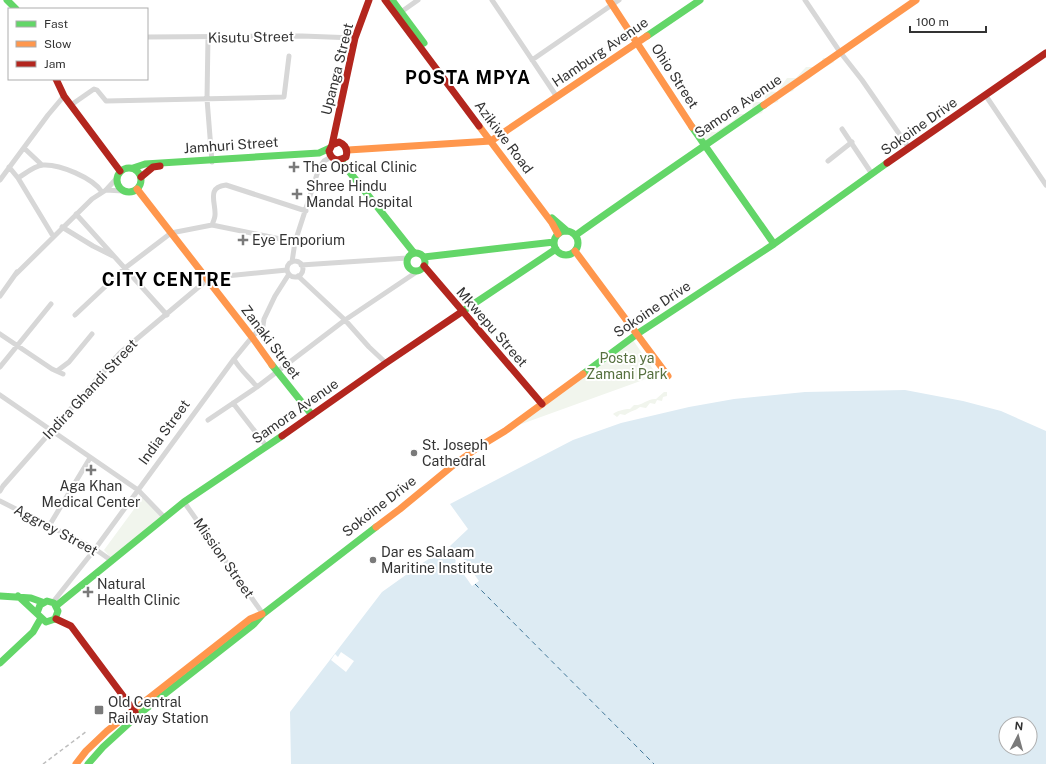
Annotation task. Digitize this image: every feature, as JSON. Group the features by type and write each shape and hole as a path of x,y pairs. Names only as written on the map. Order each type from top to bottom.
{"street":[{"path":"7,0 15,8"},
{"name":"Upanga Street","path":"332,149 355,38 369,0"},
{"name":"Azikiwe Road","path":"385,0 553,219 567,231"},
{"name":"Azikiwe Road","path":"392,0 552,223 558,234"},
{"path":"400,12 418,0"},
{"path":"492,0 557,97"},
{"path":"532,60 611,2 619,0"},
{"name":"Hamburg Avenue","path":"492,140 700,0"},
{"path":"805,0 840,52 862,80 909,148"},
{"name":"Samora Avenue","path":"576,235 643,187 916,0"},
{"name":"Ohio Street","path":"611,2 704,145 774,244"},
{"name":"Kisutu Street","path":"148,37 302,36 355,38"},
{"path":"208,37 207,99 212,161"},
{"name":"Sokoine Drive","path":"136,712 250,619 263,614 400,509 431,482 484,443 505,431 637,334 774,244 1046,53"},
{"path":"71,105 94,89 97,90 106,101 284,97 289,56"},
{"path":"56,80 64,96 120,171"},
{"path":"0,180 64,96"},
{"path":"986,96 1046,185"},
{"path":"842,129 872,174"},
{"path":"348,150 492,140"},
{"path":"828,161 852,142"},
{"path":"288,272 289,264 292,262 295,242 306,212 319,168 332,149 343,143 348,150"},
{"path":"24,148 42,165"},
{"path":"332,149 334,160 340,160 346,157 348,150"},
{"name":"Jamhuri Street","path":"134,168 145,164 320,156 332,149"},
{"path":"340,160 414,253"},
{"name":"Jamhuri Street","path":"141,177 153,167 212,161"},
{"path":"0,296 17,273 92,198 104,191 116,179 120,171 126,168 134,168 141,177 140,185 137,189 130,192 104,191 93,182 77,174 42,165 18,178"},
{"path":"9,167 18,178 53,236"},
{"path":"116,179 118,186 123,191"},
{"path":"212,225 215,216 214,191 222,185 233,187 306,212"},
{"name":"Zanaki Street","path":"137,189 252,337 276,371 312,415"},
{"path":"76,214 167,315"},
{"path":"75,315 125,268 171,233 212,225 295,242"},
{"path":"62,227 116,258"},
{"path":"567,231 576,235 578,242 575,251 567,255 559,252 555,246 558,234 567,231"},
{"path":"424,257 555,246"},
{"name":"Samora Avenue","path":"55,604 112,561 184,502 462,313 555,246"},
{"path":"575,251 668,376"},
{"path":"208,420 257,387 276,371 345,320 418,271 424,266 425,261 424,257 420,253 414,253 410,254 407,258 302,265 297,262 292,262"},
{"path":"407,258 409,268 418,271"},
{"path":"298,276 301,273 302,265"},
{"name":"Mkwepu Street","path":"424,266 462,313 485,337 542,404"},
{"path":"207,280 216,277 288,272 294,277 298,276 345,320 386,364"},
{"name":"India Street","path":"55,604 234,360 252,337 263,326 264,319 288,272"},
{"name":"Indira Ghandi Street","path":"0,491 1,485 122,351 167,315 207,280"},
{"path":"0,367 51,304"},
{"path":"0,334 63,374"},
{"path":"57,371 69,362 92,334"},
{"path":"234,360 238,367 257,387"},
{"path":"0,395 138,490 165,518"},
{"path":"233,403 267,447"},
{"path":"49,526 90,458"},
{"name":"Aggrey Street","path":"0,502 95,549 112,561"},
{"name":"Mission Street","path":"184,502 263,614"},
{"path":"0,596 18,596 31,598 42,602 47,601 55,604 58,611 56,619"},
{"path":"18,596 41,618 54,621 56,619 71,626 136,712"},
{"path":"0,663 33,632 41,618 38,607 42,602"},
{"path":"76,764 86,751 106,731 136,712"},
{"path":"88,764 136,712"}],"green space":[{"path":"823,58 833,58 834,62 818,71 809,79 798,82 793,91 779,95 778,102 765,105 762,113 750,117 745,122 736,124 710,146 702,140 703,132 716,132 734,120 739,114 750,114 754,102 764,102 766,91 777,92 787,78 796,78 806,67 819,67"},
{"name":"Posta ya Zamani Park","path":"633,340 657,375 516,426"},
{"path":"664,392 667,392 667,396 663,397 662,401 657,400 655,404 650,403 646,408 640,407 625,415 620,414 617,417 613,414 621,410 630,409 634,405 656,399"},
{"path":"143,497 161,517 111,558 104,550"}],"shaded area":[{"path":"905,390 963,401 1001,411 1046,431 1046,764 291,764 290,712 382,592 424,562 450,546 468,529 450,504 573,440 621,423 689,407 734,399 805,392"}],"pier":[{"path":"450,546 459,559 462,557 479,581 472,586 447,548"},
{"path":"341,652 354,661 346,672 331,660 335,654 338,657"}],"ferry route":[{"path":"475,584 654,764"}],"railway":[{"path":"43,764 87,731"}],"traffic: fast":[{"path":"7,0 15,8"},
{"path":"392,0 424,43"},
{"path":"647,36 700,0"},
{"path":"576,235 764,105"},
{"path":"692,127 774,244"},
{"path":"133,168 145,164 319,153 330,148"},
{"path":"340,160 414,253"},
{"path":"583,374 637,334 774,244 887,163"},
{"path":"129,168 138,171 141,180 138,189 129,192 120,189 117,180 120,171 129,168"},
{"path":"552,218 567,231"},
{"path":"566,231 575,234 578,243 575,252 566,255 557,252 554,243 557,234 566,231"},
{"path":"424,257 554,242"},
{"path":"463,311 556,249"},
{"path":"416,253 422,256 425,262 422,268 416,271 410,268 407,262 410,256 416,253"},
{"path":"272,365 312,415"},
{"path":"56,606 184,502 282,436"},
{"path":"88,764 103,747 138,715 254,624 263,614 376,527"},
{"path":"0,596 31,598 42,602"},
{"path":"18,596 46,622 55,619 58,611 54,603 47,601 40,605 37,613"},
{"path":"0,663 33,632 41,618"}],"traffic: slow":[{"path":"609,0 692,127"},
{"path":"764,105 916,0"},
{"path":"348,150 491,141 647,36"},
{"path":"479,126 552,223 558,234"},
{"path":"137,189 272,365"},
{"path":"575,251 668,376"},
{"path":"376,527 451,467 477,448 505,431 583,374"},
{"path":"76,764 86,751 107,731 250,619 262,614"}],"traffic: jam":[{"path":"332,145 339,142 345,146 347,150 346,157 338,160 335,159 331,156 329,151 332,145 355,38 369,0"},
{"path":"385,0 479,126"},
{"path":"887,163 1046,53"},
{"path":"56,80 64,96 120,171"},
{"path":"141,177 153,167 160,166"},
{"path":"424,266 542,404"},
{"path":"282,436 463,311"},
{"path":"56,619 71,626 135,712"}],"place":[{"name":"The Optical Clinic","path":"294,167"},
{"name":"Shree Hindu Mandal Hospital","path":"297,194"},
{"name":"Eye Emporium","path":"243,240"},
{"name":"St. Joseph Cathedral","path":"414,453"},
{"name":"Aga Khan Medical Center","path":"91,470"},
{"name":"Dar es Salaam Maritine Institute","path":"373,560"},
{"name":"Natural Health Clinic","path":"88,592"},
{"name":"Old Central Railway Station","path":"99,710"}],"district":[{"name":"POSTA MPYA","path":"468,78"},
{"name":"CITY CENTRE","path":"167,280"}]}
